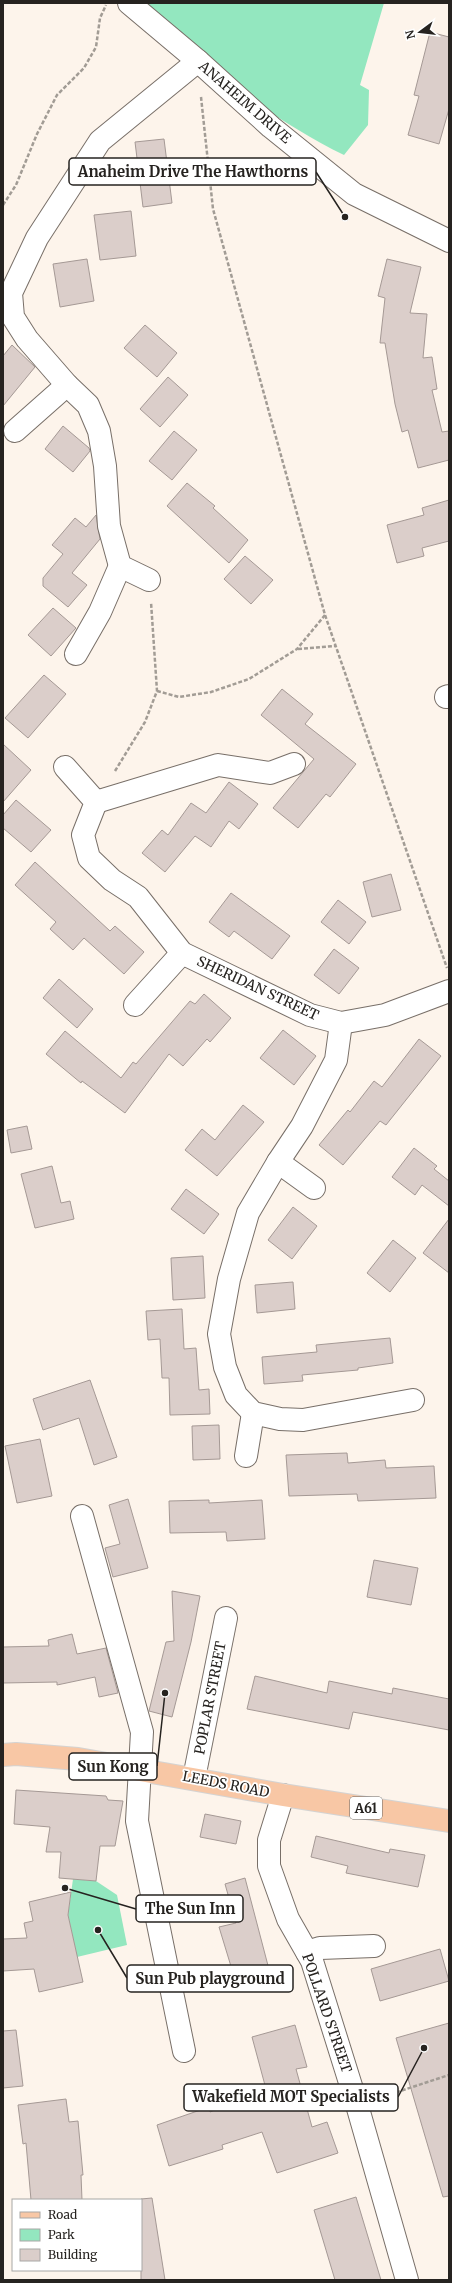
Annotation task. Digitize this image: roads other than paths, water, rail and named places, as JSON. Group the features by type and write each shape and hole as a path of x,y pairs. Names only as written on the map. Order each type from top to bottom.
{"main road":[{"name":"LEEDS ROAD","path":"3,1755 16,1754 78,1759 194,1778 283,1795 449,1821"}],"street":[{"name":"ANAHEIM DRIVE","path":"129,3 198,61 271,127 354,194 449,241"},
{"path":"76,654 100,612 120,566 109,526 105,466 99,431 88,405 67,385 27,339 13,317 11,293 37,238 100,141 198,61"},
{"path":"15,431 67,385"},
{"path":"120,566 149,580"},
{"path":"65,767 96,802 218,765 270,773 294,764"},
{"name":"SHERIDAN STREET","path":"96,802 83,835 90,858 112,880 138,897 182,953 310,1015 341,1023 385,1015 449,991"},
{"name":"SHERIDAN STREET","path":"135,1005 182,953"},
{"path":"341,1023 336,1060 302,1126 278,1162 248,1213 229,1279 219,1334 225,1367 236,1395 253,1413 280,1419 303,1420 413,1400"},
{"path":"278,1162 314,1188"},
{"path":"246,1456 253,1413"},
{"path":"82,1516 142,1732 137,1821 184,2051"},
{"name":"POPLAR STREET","path":"194,1778 226,1618"},
{"name":"POLLARD STREET","path":"283,1795 269,1840 269,1866 288,1919 307,1952 357,2104 407,2280"},
{"path":"307,1952 320,1948 374,1946"}],"place":[{"name":"Anaheim Drive The Hawthorns","path":"345,217"},
{"name":"Sun Kong","path":"165,1693"},
{"name":"The Sun Inn","path":"65,1888"},
{"name":"Sun Pub playground","path":"98,1930"},
{"name":"Wakefield MOT Specialists","path":"424,2048"}]}
